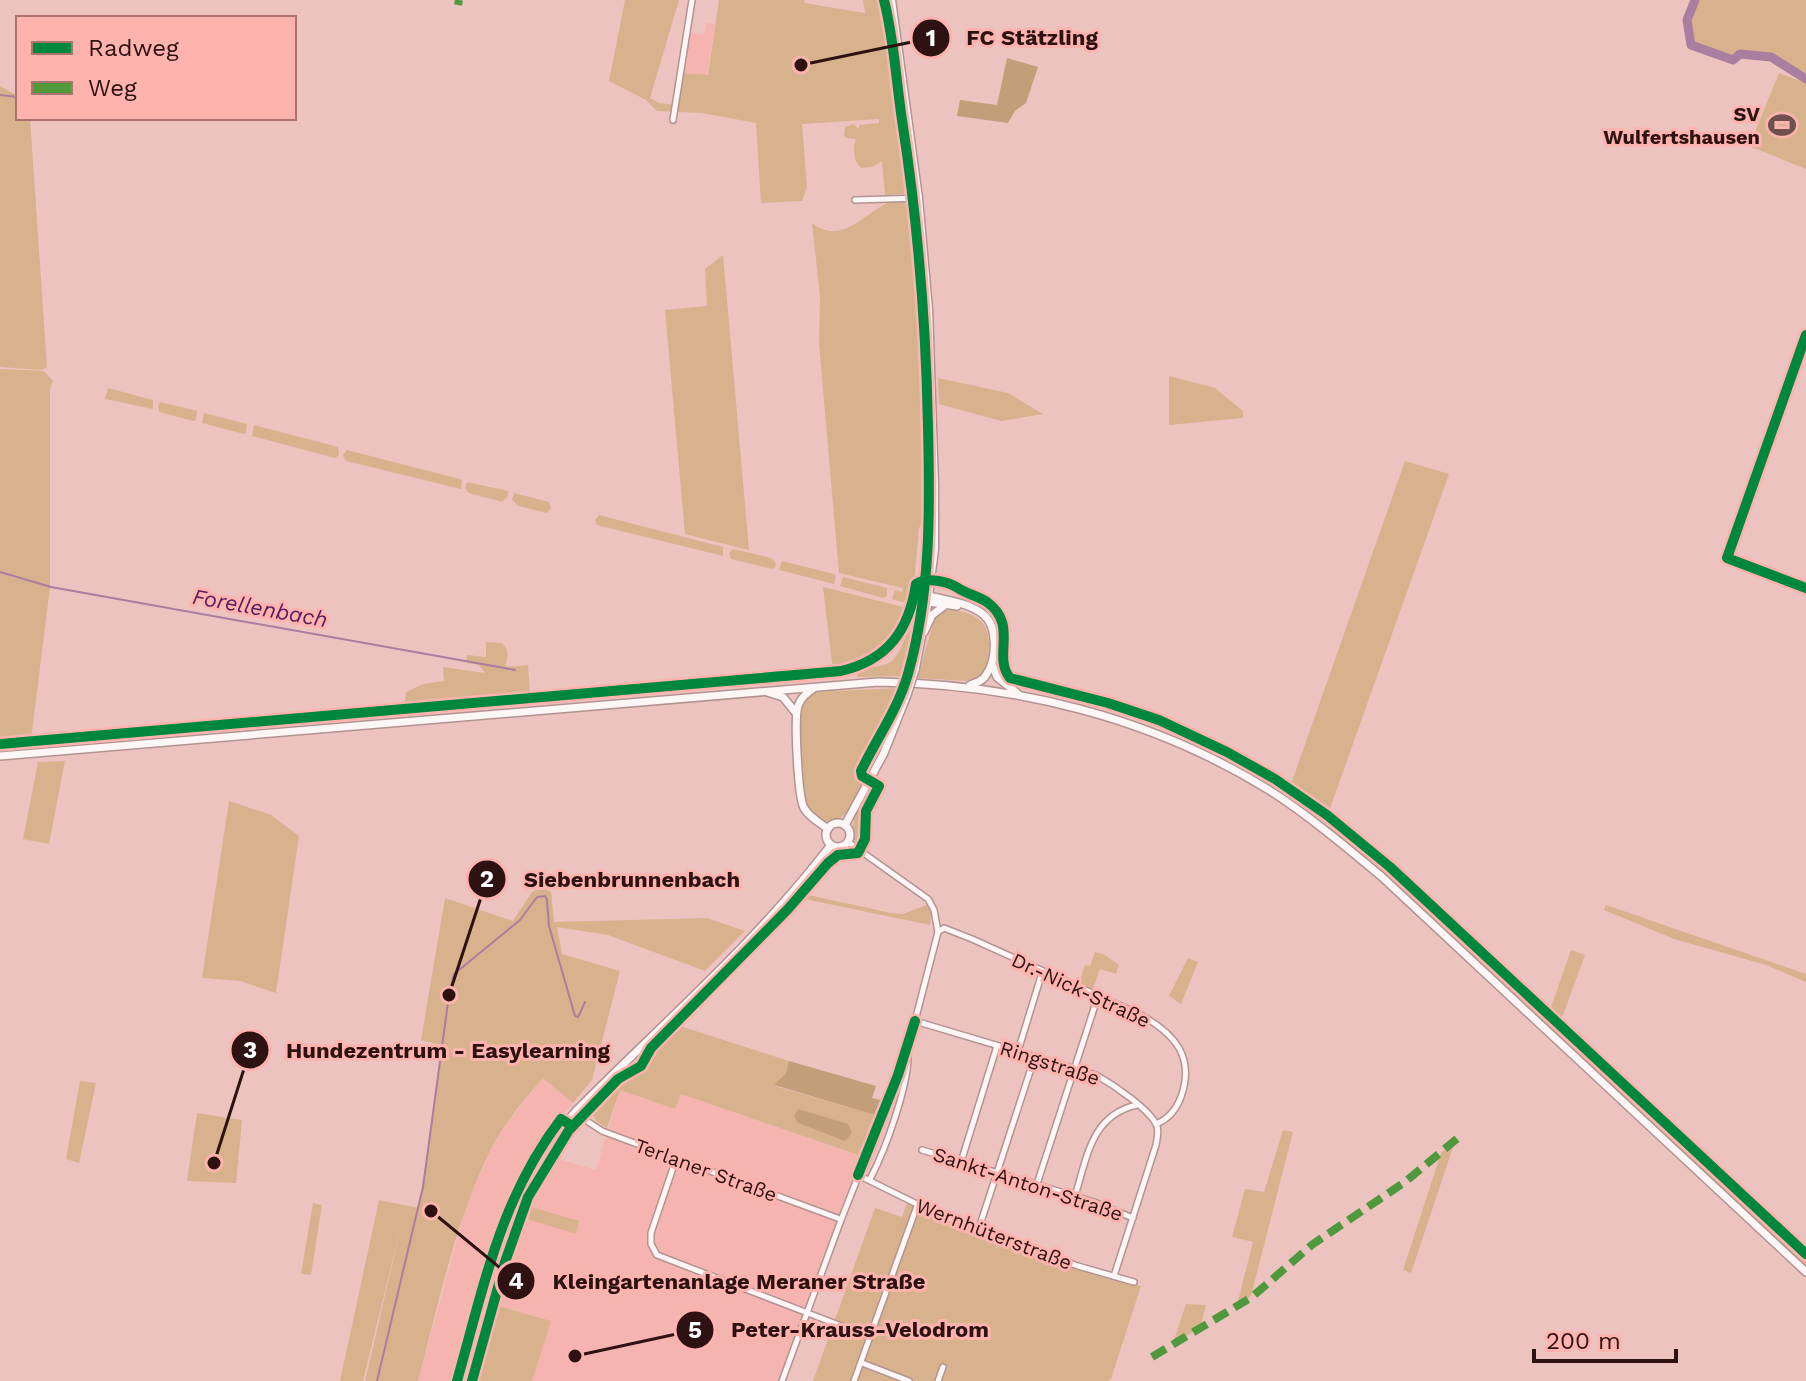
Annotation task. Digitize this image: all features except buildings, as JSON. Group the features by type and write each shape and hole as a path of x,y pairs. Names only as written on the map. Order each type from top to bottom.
{"main road":[{"path":"929,596 945,606 967,606"},
{"path":"929,596 967,606 989,620 994,636 992,661 986,676 968,686"},
{"path":"845,825 873,775 907,695 924,632 929,596"},
{"path":"924,632 932,615 945,606"},
{"path":"992,661 997,677 1019,694"},
{"path":"0,756 878,682 968,686 1019,694 1102,714 1211,758 1269,790 1325,830 1381,876 1806,1272"},
{"path":"816,687 802,698 796,713 803,805 810,816 828,829"},
{"path":"766,692 783,697 796,713"},
{"path":"836,823 845,825 850,833 848,842 840,847 831,845 826,838 828,829 836,823"},
{"path":"464,1381 512,1216 543,1155 575,1113 752,937 809,875 831,845"}],"street":[{"path":"673,120 692,0"},
{"path":"892,0 919,198 929,309 935,549 929,596"},
{"path":"855,200 919,198"},
{"path":"848,842 923,893 934,910 938,932 884,1148 870,1179"},
{"name":"Dr.-Nick-Straße","path":"938,932 948,929 1153,1022 1174,1041 1183,1055 1186,1070 1180,1099 1170,1117 1156,1124"},
{"path":"1018,1051 1042,973"},
{"path":"1037,1184 1098,996"},
{"name":"Ringstraße","path":"915,1021 1075,1068 1112,1084 1156,1124"},
{"path":"961,1162 997,1046"},
{"path":"979,1228 1035,1056"},
{"path":"782,1381 858,1175 901,1076"},
{"path":"1125,1108 1128,1098"},
{"path":"1075,1196 1096,1132 1125,1108 1137,1105"},
{"name":"Terlaner Straße","path":"575,1113 602,1131 841,1220"},
{"path":"1114,1276 1156,1145 1156,1124"},
{"name":"Sankt-Anton-Straße","path":"922,1150 1075,1196 1133,1218"},
{"path":"676,1159 651,1233 651,1244 657,1255 870,1337"},
{"name":"Wernhüterstraße","path":"858,1175 917,1206 1035,1251 1134,1282"},
{"path":"854,1381 917,1206"},
{"path":"862,1363 909,1381"},
{"path":"938,1381 943,1367"}],"shaded area":[{"path":"625,0 679,0 650,98 659,103 676,105 682,73 708,75 719,0 804,0 805,3 865,13 863,0 882,0 911,193 885,195 882,161 872,167 861,168 854,155 856,139 844,135 845,127 853,124 859,129 859,125 879,123 879,119 802,124 807,187 802,201 761,203 756,123 702,113 657,111 646,100 609,81"},
{"path":"1698,0 1806,0 1806,76 1780,59 1761,52 1741,52 1731,56 1694,44 1691,22"},
{"path":"706,23 715,24 707,76 682,73 688,32 704,35"},
{"path":"1007,58 1038,67 1026,103 1015,111 1008,123 957,116 960,100 997,105"},
{"name":"SV Wulfertshausen","path":"1779,73 1806,83 1806,169 1749,146"},
{"path":"0,86 16,95 16,120 30,120 47,367 42,370 0,367"},
{"path":"895,200 913,200 923,317 928,464 928,514 919,528 913,596 906,603 892,599 895,590 902,592 903,588 839,573 812,223 824,230 845,229"},
{"path":"723,255 749,550 685,534 665,310 707,306 705,269"},
{"path":"0,369 44,371 53,381 50,389 50,587 31,740 0,743"},
{"path":"1169,376 1215,388 1243,411 1243,418 1169,425"},
{"path":"938,378 1008,393 1043,414 1001,421 939,404"},
{"path":"108,388 153,400 153,409 105,399"},
{"path":"160,402 197,411 196,420 159,412"},
{"path":"204,413 247,424 246,433 202,423"},
{"path":"254,425 338,447 339,455 335,458 252,436"},
{"path":"347,450 460,479 461,489 346,461 343,455"},
{"path":"1405,461 1449,474 1328,814 1290,787"},
{"path":"467,482 508,491 508,496 502,502 469,493 465,488"},
{"path":"514,493 549,502 551,508 547,513 518,506 512,500"},
{"path":"599,515 723,547 723,556 597,525 595,520"},
{"path":"733,549 771,558 776,563 775,567 772,569 731,559 729,553"},
{"path":"782,561 834,574 834,584 779,570"},
{"path":"843,577 887,588 887,596 883,598 840,586"},
{"path":"823,587 910,611 897,634 880,652 858,664 833,671"},
{"path":"953,610 976,617 987,630 989,649 985,672 967,681 917,678 935,618 942,611"},
{"path":"915,627 901,676 858,677 857,672 894,659"},
{"path":"486,642 502,643 507,651 505,665 508,667 528,665 530,695 404,708 406,692 423,684 444,681 443,667 485,673 479,665 466,663 467,655 486,657"},
{"path":"900,688 901,700 893,724 853,803 837,820 820,818 807,805 803,786 799,725 803,702 813,692"},
{"path":"65,761 49,844 23,839 38,762"},
{"path":"873,784 876,789 865,808 864,838 860,845 852,838 854,818"},
{"path":"229,801 271,815 299,836 276,993 240,981 202,978"},
{"path":"1332,820 1380,860 1806,1257 1806,1266 1420,907 1328,827"},
{"path":"542,887 551,892 554,922 707,918 745,931 705,971 608,935 557,927 562,954 620,971 592,1080 573,1103 543,1078 497,1138 479,1175 458,1233 418,1381 365,1381 403,1218 363,1381 340,1381 379,1200 419,1208 443,1046 421,1040 445,898 513,921 532,892"},
{"path":"804,894 891,913 903,914 926,905 931,911 930,925 800,898"},
{"path":"1606,905 1806,974 1806,982 1766,965 1674,939 1604,910"},
{"path":"1571,950 1585,955 1563,1015 1558,1020 1549,1013"},
{"path":"1095,952 1119,965 1116,974 1100,969 1093,989 1079,983 1085,965 1090,966"},
{"path":"1188,958 1198,962 1181,1004 1169,996"},
{"path":"677,1025 789,1061 786,1073 775,1086 875,1115 858,1155 681,1094 675,1109 620,1090 607,1128 597,1122 590,1111 623,1077 643,1066 648,1056"},
{"path":"789,1061 876,1086 872,1098 881,1100 875,1115 774,1085 786,1073"},
{"path":"543,1078 573,1103 544,1136 504,1213 456,1381 418,1381 467,1204 492,1147 506,1124"},
{"path":"80,1081 96,1083 79,1163 66,1159"},
{"path":"620,1090 675,1109 681,1094 865,1158 782,1381 532,1381 550,1321 495,1305 512,1240 520,1217 576,1233 579,1221 525,1205 552,1157 596,1170"},
{"path":"798,1109 848,1124 852,1133 845,1141 798,1123 794,1116"},
{"path":"197,1113 242,1120 236,1183 187,1181"},
{"path":"1283,1130 1293,1132 1251,1296 1243,1302 1238,1301 1253,1242 1232,1237 1245,1189 1264,1192"},
{"path":"1454,1144 1411,1273 1403,1270 1441,1153"},
{"path":"313,1203 322,1205 311,1275 301,1274"},
{"path":"907,1203 1042,1256 1141,1286 1111,1379 813,1381 875,1208 902,1217"},
{"path":"525,1205 579,1221 576,1234 520,1217"},
{"path":"1186,1304 1206,1305 1200,1328 1173,1343"},
{"path":"495,1305 551,1321 532,1381 472,1381"}],"waterway":[{"path":"1695,0 1687,20 1691,45 1733,60 1740,54 1771,57 1806,79"},
{"path":"0,95 16,97"},
{"name":"Forellenbach","path":"0,572 51,587 515,670"},
{"path":"377,1381 423,1187 454,974 520,920 537,897 545,896 549,926 575,1016 578,1017 585,1002"}],"marked path":[{"path":"458,5 459,0"},
{"path":"1152,1357 1252,1297 1313,1244 1405,1182 1459,1137"}],"cycle path":[{"path":"472,1381 505,1262 528,1197 569,1130 618,1079 641,1066 651,1048 788,909 828,863 838,855 858,853 865,839 866,811 879,786 862,776 861,771 893,711 908,674 921,613 929,520 927,388 920,273 893,45 884,0"},
{"path":"1806,335 1727,558 1806,588"},
{"path":"0,744 841,671 872,659 894,641 908,615 916,584 931,580 943,582 984,600 996,611 1002,620 1003,660 1010,678 1108,703 1159,720 1275,779 1327,815 1390,867 1806,1254"},
{"path":"858,1175 898,1075 915,1021"},
{"path":"457,1381 508,1212 540,1149 561,1119 569,1124"}],"place":[{"name":"FC Stätzling","path":"801,65"},
{"name":"SV Wulfertshausen","path":"1782,125"},
{"name":"Siebenbrunnenbach","path":"449,995"},
{"name":"Hundezentrum - Easylearning","path":"214,1163"},
{"name":"Kleingartenanlage Meraner Straße","path":"431,1211"},
{"name":"Peter-Krauss-Velodrom","path":"575,1356"}]}
